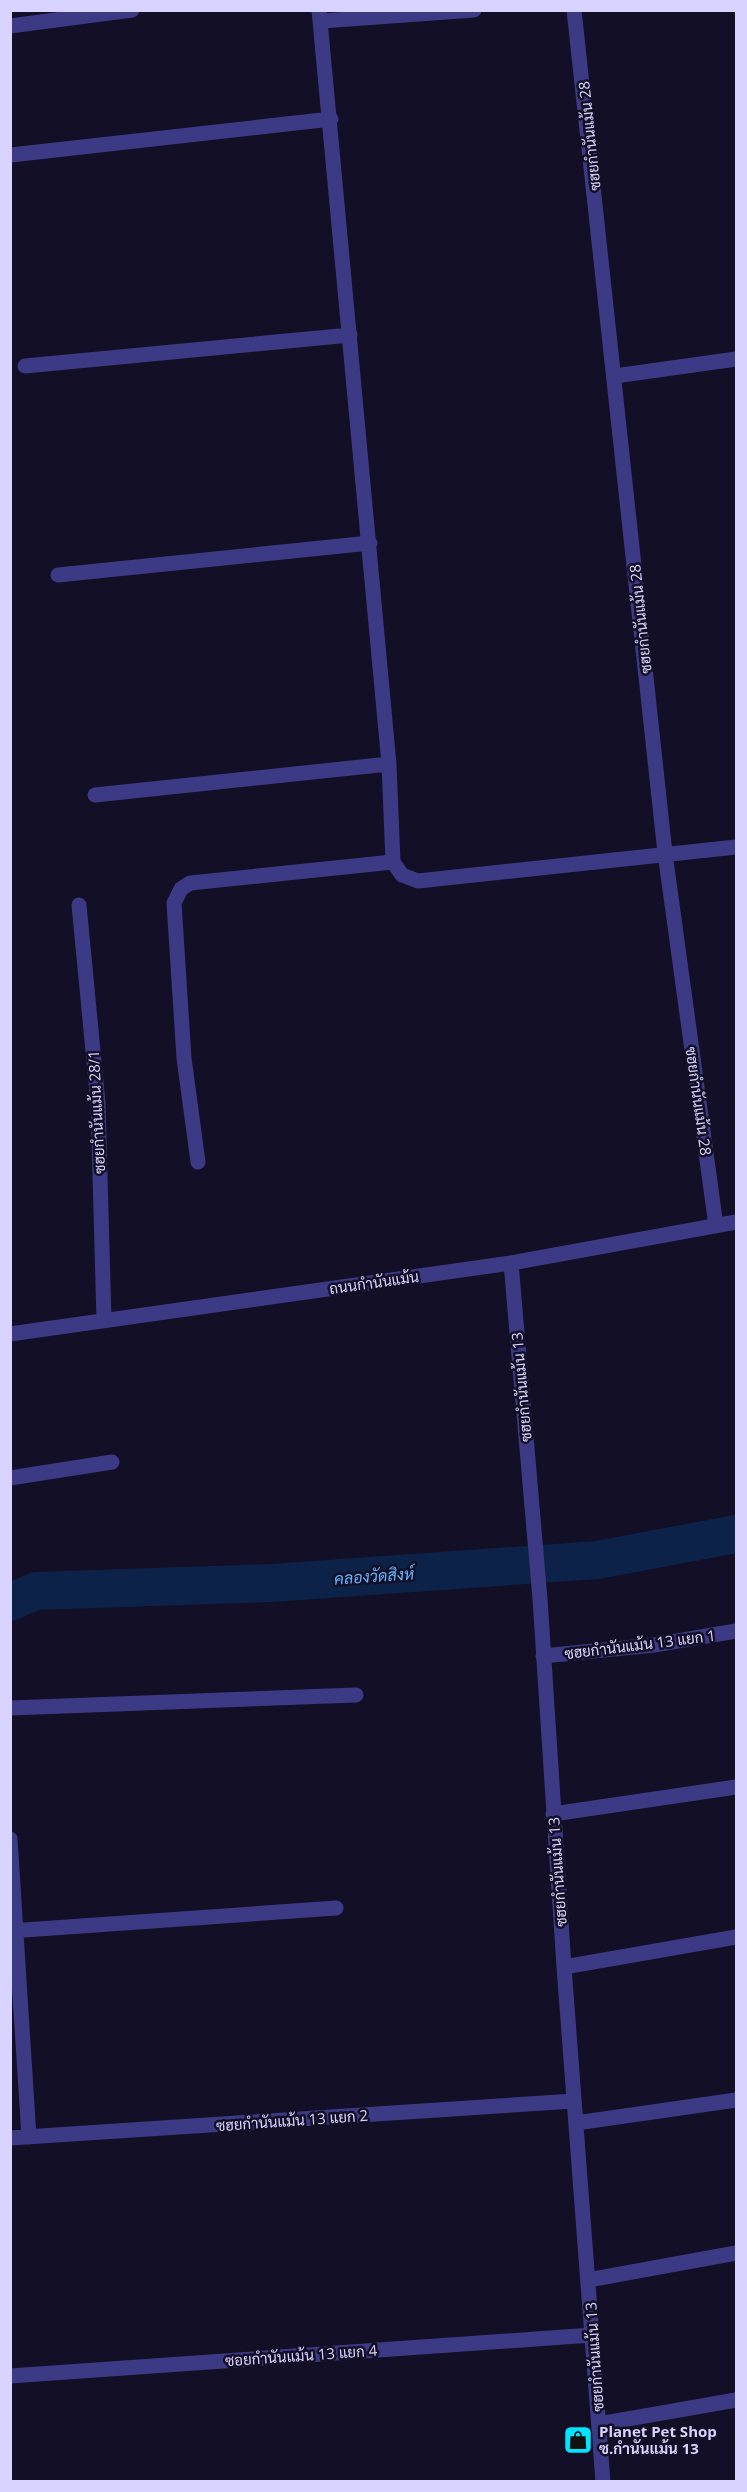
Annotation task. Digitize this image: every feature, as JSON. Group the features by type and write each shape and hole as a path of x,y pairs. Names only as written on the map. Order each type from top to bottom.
{"street":[{"path":"10,26 132,10"},
{"path":"474,10 321,16 389,764 393,862 402,875 418,881 736,847"},
{"name":"ซฮยกำนันแม้น 28","path":"574,10 665,853 716,1226"},
{"path":"11,155 331,119"},
{"path":"25,366 351,336"},
{"path":"615,376 736,359"},
{"path":"58,575 370,543"},
{"path":"95,795 389,764"},
{"path":"198,1162 184,1058 174,903 181,889 190,882 393,862"},
{"name":"ซฮยกำนันแม้น 28/1","path":"79,905 98,1103 104,1320"},
{"name":"ถนนกำนันแม้น","path":"10,1334 511,1263 736,1222"},
{"name":"ซฮยกำนันแม้น 13","path":"511,1263 540,1599 553,1814 603,2481"},
{"path":"10,1478 112,1462"},
{"name":"ซฮยกำนันแม้น 13 แยก 1","path":"543,1656 654,1645 736,1631"},
{"path":"10,1708 356,1695"},
{"path":"553,1814 736,1787"},
{"path":"10,1839 14,1931 29,2137"},
{"path":"14,1931 336,1908"},
{"path":"564,1967 736,1937"},
{"path":"576,2123 736,2100"},
{"name":"ซฮยกำนันแม้น 13 แยก 2","path":"10,2138 574,2101"},
{"path":"588,2280 736,2253"},
{"name":"ซอยกำนันแม้น 13 แยก 4","path":"10,2376 592,2334"},
{"path":"599,2424 736,2400"}],"waterway":[{"name":"คลองวัดสิงห์","path":"10,1602 36,1591 271,1583 597,1560 736,1534"}],"place":[{"name":"Planet Pet Shop ซ.กำนันแม้น 13","path":"578,2440"}]}
